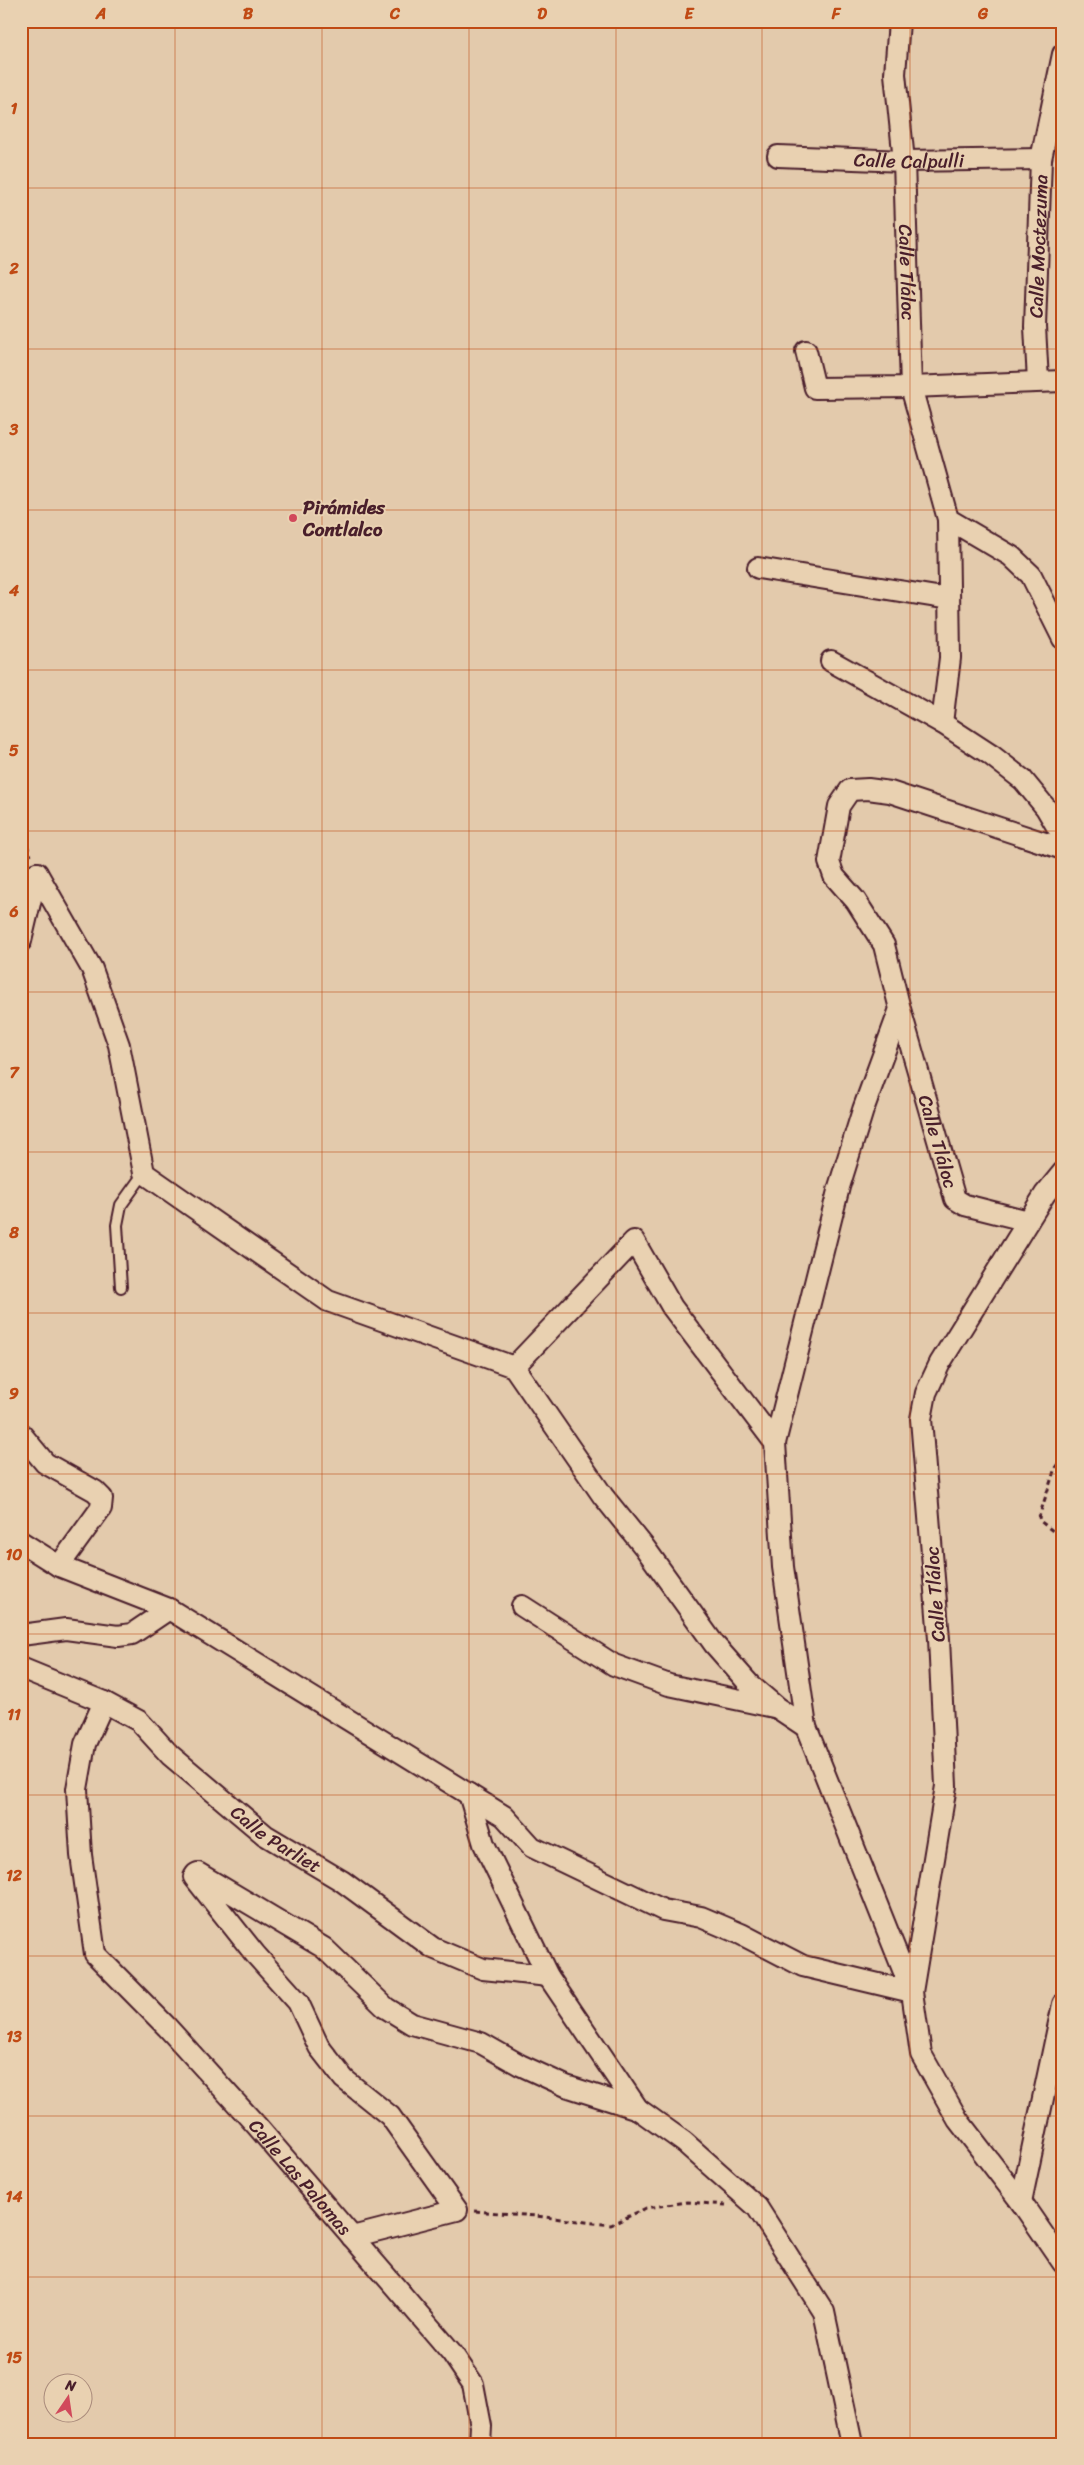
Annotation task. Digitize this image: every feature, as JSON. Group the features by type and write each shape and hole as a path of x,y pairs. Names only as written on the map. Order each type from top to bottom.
{"street":[{"name":"Calle Tláloc","path":"900,21 895,74 904,162 911,387 948,519 950,658 942,723"},
{"name":"Calle Moctezuma","path":"1038,381 1034,327 1041,159 1063,54"},
{"name":"Calle Calpulli","path":"778,156 904,162 1041,159"},
{"path":"806,351 815,388 911,387 1063,381"},
{"path":"948,519 1011,556 1031,575 1063,639"},
{"path":"758,568 949,599"},
{"path":"831,661 942,723 1023,780 1046,808 1063,838"},
{"path":"1063,849 890,792 868,788 850,790 838,806 829,862 834,876 856,901 884,945 900,1009 863,1110 839,1187 775,1443 783,1567 806,1727 912,1992 922,2054 958,2120 1021,2202 1063,2263"},
{"path":"21,941 37,873"},
{"path":"37,873 95,977 119,1045 144,1173 328,1301 514,1367 603,1496 645,1548 714,1644 750,1685 776,1708 806,1727"},
{"name":"Calle Tláloc","path":"900,1009 955,1199 965,1205 1028,1221"},
{"name":"Calle Tláloc","path":"912,1992 946,1786 939,1639 921,1419 926,1393 940,1363 1045,1194 1063,1172"},
{"path":"514,1367 634,1241 672,1307 775,1443"},
{"path":"21,1434 45,1463 95,1490 102,1498 101,1508 59,1566"},
{"path":"21,1542 59,1566 169,1609 504,1816 532,1847 663,1910 701,1917 741,1934 803,1966 912,1992"},
{"path":"522,1606 614,1665 669,1686 776,1708"},
{"path":"21,1636 66,1629 118,1636 132,1634 169,1609"},
{"name":"Calle Parliet","path":"21,1668 104,1702 139,1721 170,1755 265,1835 342,1881 433,1948 483,1969 548,1976"},
{"name":"Calle Las Palomas","path":"104,1702 85,1744 77,1789 81,1855 95,1954 167,2027 257,2126 452,2353 473,2384 481,2426 480,2444"},
{"path":"469,1794 484,1844 548,1976 638,2109"},
{"path":"352,2237 457,2210 390,2116 344,2079 319,2047 298,2002 255,1954 194,1877 198,1873 324,1948 386,2008 412,2024 482,2042 520,2065 566,2086 638,2109 684,2142 757,2207 824,2312 852,2444"},
{"path":"1021,2202 1063,2004"}],"lane":[{"path":"121,1287 117,1225 121,1205 144,1173"}],"path":[{"path":"21,828 37,873"},
{"path":"1063,1456 1055,1468 1038,1517 1040,1521 1063,1539"},
{"path":"457,2210 536,2216 611,2225 646,2208 688,2202 757,2207"}],"place":[{"name":"Pirámides Contlalco","path":"293,518"}]}
